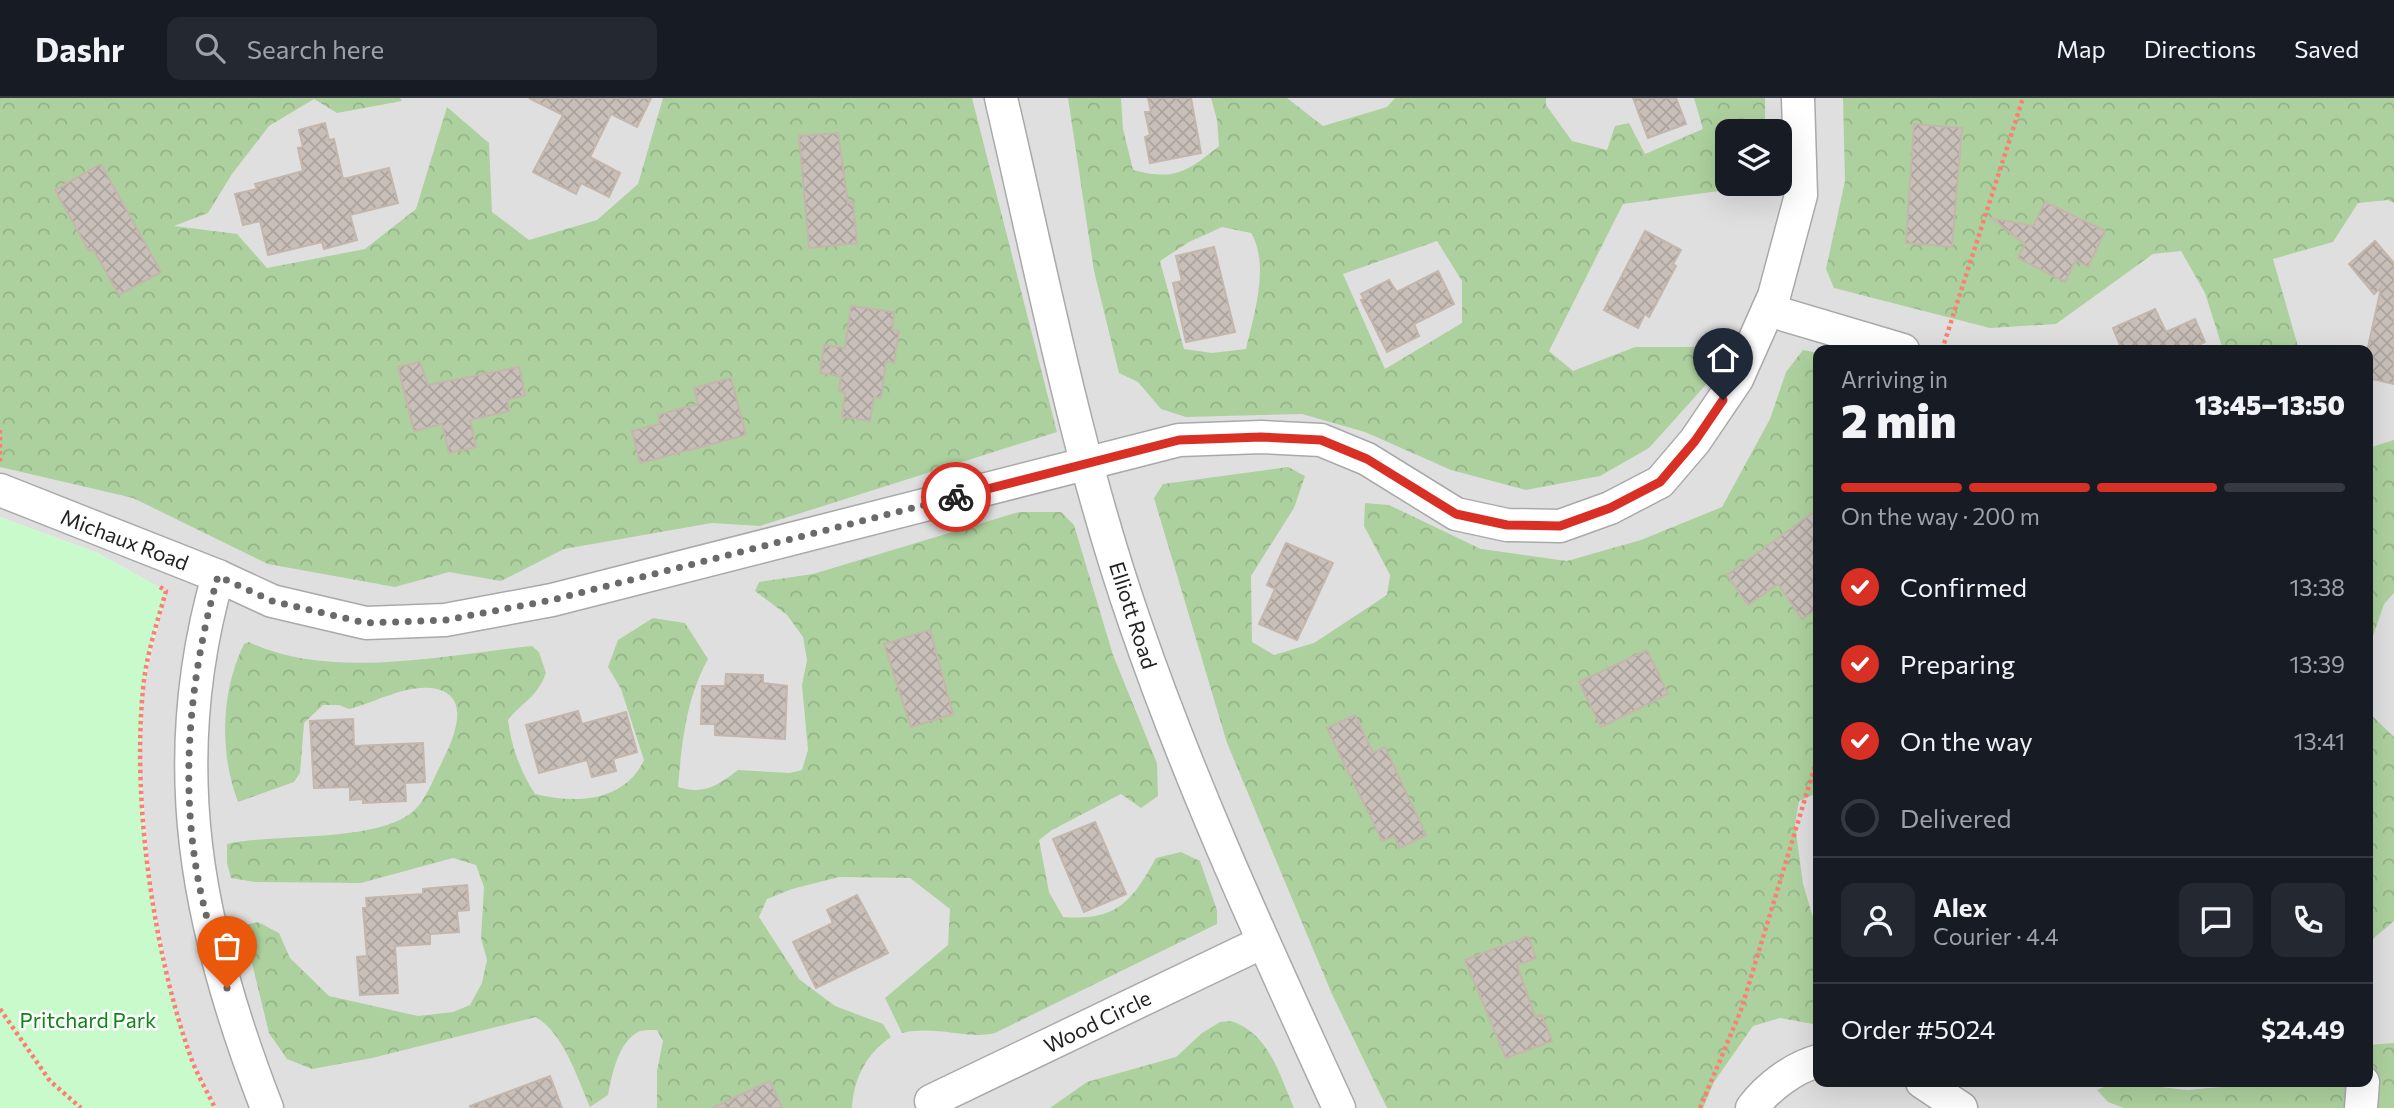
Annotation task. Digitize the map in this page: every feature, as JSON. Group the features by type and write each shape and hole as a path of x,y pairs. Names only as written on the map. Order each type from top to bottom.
{"street":[{"name":"Elliott Road","path":"1001,98 1087,463 1134,622 1192,779 1339,1108"},
{"name":"Michaux Road","path":"0,490 218,576 272,601 366,623 446,620 552,600 1179,440 1261,437 1321,440 1367,459 1456,514 1507,525 1560,526 1610,508 1660,482 1695,441 1737,379 1768,310 1801,195 1798,98"},
{"path":"1768,310 1886,345"},
{"path":"218,576 202,633 191,714 190,801 199,883 240,1038 267,1108"},
{"name":"Wood Circle","path":"931,1101 1263,942"},
{"path":"1752,1108 1774,1085 1813,1062"},
{"path":"1930,1087 1961,1108"},
{"path":"2361,1108 2363,1087"}],"path":[{"path":"1944,345 2023,98"},
{"path":"0,430 0,471"},
{"path":"155,584 166,591 143,688 141,764 150,890 171,994 191,1058 215,1108"},
{"path":"1700,1108 1741,1010 1813,772"},
{"path":"0,1009 50,1081 81,1108"}],"shaded area":[{"path":"0,98 2394,98 2394,1108 215,1108 191,1058 171,994 151,890 140,764 143,688 166,591 98,553 0,517"}],"green space":[{"path":"0,98 400,98 402,101 337,113 314,99 269,126 232,174 208,213 174,226 237,234 267,268 365,249 416,209 447,107 489,143 492,212 529,240 597,220 638,184 663,98 972,98 1057,432 760,526 712,523 564,549 501,581 449,572 395,587 268,564 133,498 0,467"},
{"path":"1068,98 1121,98 1123,129 1133,170 1159,175 1189,168 1219,146 1217,120 1211,98 1287,98 1323,126 1387,107 1395,98 1546,98 1546,105 1572,141 1607,150 1615,126 1629,123 1645,154 1703,129 1694,98 1765,98 1765,119 1715,119 1715,192 1623,204 1549,351 1573,371 1635,347 1718,347 1712,378 1649,448 1600,476 1526,490 1451,470 1365,432 1302,414 1186,417 1161,409 1138,382 1119,373 1094,271","holes":["1222,227 1251,233 1257,245 1260,274 1246,349 1212,353 1184,349 1160,261 1189,242","1437,241 1462,281 1462,323 1385,369 1343,274"]},
{"path":"1843,98 2394,98 2394,203 2388,200 2358,203 2333,242 2273,259 2298,345 2221,345 2205,293 2181,251 2153,254 2056,324 1990,328 1834,288 1826,269 1845,181"},
{"path":"1803,350 1813,352 1813,795 1799,801 1795,824 1803,884 1813,917 1813,1024 1780,1018 1753,1026 1714,1082 1703,1108 1387,1108 1331,992 1227,743 1154,498 1163,484 1288,467 1305,476 1294,508 1251,576 1252,642 1274,655 1314,643 1387,595 1390,575 1364,526 1365,503 1389,505 1481,549 1567,561 1641,540 1722,507 1770,419 1786,372"},
{"path":"2394,440 2394,593 2384,604 2373,636 2373,446"},
{"path":"1019,512 1061,512 1074,525 1113,655 1157,763 1158,796 1141,808 1121,794 1052,830 1039,840 1049,892 1063,917 1096,916 1120,906 1130,897 1156,858 1181,852 1200,861 1217,910 1217,924 995,1033 902,1033 885,998 948,945 950,909 910,878 839,877 792,889 767,899 759,917 799,979 835,1006 883,1024 891,1037 875,1051 863,1068 855,1087 852,1108 657,1108 657,1071 663,1041 657,1030 640,1031 626,1042 617,1059 608,1095 590,1107 562,1046 555,1035 536,1017 372,1058 312,1069 287,1059 269,1033 249,951 247,925 258,922 279,933 290,958 329,996 418,1016 453,1012 470,1005 482,983 487,960 481,938 484,887 476,865 453,858 361,883 255,882 231,878 227,863 227,844 346,833 392,823 410,814 430,787 449,748 457,722 454,700 445,692 431,688 411,689 349,709 339,705 323,705 304,723 300,773 294,782 238,802 228,763 225,722 231,681 244,644 249,642 281,654 351,663 426,659 532,646 539,652 546,673 534,694 508,720 514,750 535,794 583,799 612,792 635,774 644,760 621,689 608,667 618,640 653,618 685,623 708,659 690,705 683,737 678,787 695,790 710,788 738,770 790,773 802,770 808,750 802,685 807,660 803,637 787,615 755,591 759,582 813,574"},
{"name":"Pritchard Park","path":"0,517 98,553 166,591 144,677 140,732 143,826 156,922 177,1014 198,1075 215,1108 0,1108"},
{"path":"2373,717 2394,737 2394,921 2373,939"},
{"path":"1231,1021 1255,1035 1264,1045 1294,1108 1050,1108 1087,1082 1176,1057 1202,1033 1220,1022"},
{"path":"2394,1043 2394,1108 2124,1108 2108,1102 2097,1090 2104,1087 2187,1090 2221,1087 2373,1087 2373,1045"}],"building":[{"path":"529,98 651,98 637,127 611,114 590,157 620,173 609,197 581,183 576,194 533,172 563,115"},
{"path":"1148,98 1191,98 1201,153 1150,163 1145,137 1150,135 1145,112 1151,112"},
{"path":"1633,98 1676,98 1686,124 1648,138"},
{"path":"325,123 329,140 334,139 343,179 389,168 398,203 350,215 357,240 324,249 322,242 268,255 260,221 243,225 235,194 257,189 255,184 303,171 298,148 303,147 299,130"},
{"path":"1914,124 1962,128 1952,247 1906,243"},
{"path":"838,133 848,203 853,202 857,243 809,248 799,136"},
{"path":"101,164 161,272 119,295 93,249 89,251 55,190"},
{"path":"2045,202 2105,231 2088,267 2076,260 2065,282 2018,258 2025,244 1991,218 2033,226"},
{"path":"1645,231 1681,250 1673,264 1676,266 1649,317 1645,314 1638,328 1604,310"},
{"path":"2375,241 2394,263 2394,384 2373,379 2373,345 2368,345 2381,288 2374,294 2349,264"},
{"path":"1214,247 1235,332 1186,342 1173,283 1182,281 1176,256"},
{"path":"1438,271 1454,304 1414,324 1419,336 1387,352 1361,300 1364,299 1361,294 1389,280 1397,292"},
{"path":"851,306 894,312 892,330 899,331 894,363 886,361 881,398 874,397 870,421 842,417 845,392 839,391 841,376 820,373 824,345 845,348"},
{"path":"2155,309 2166,332 2195,319 2205,342 2199,345 2120,345 2113,328"},
{"path":"420,362 428,385 519,367 525,395 507,400 509,411 470,420 476,447 449,453 442,424 414,431 398,367"},
{"path":"731,378 746,435 640,463 632,431 660,424 658,415 698,404 694,388"},
{"path":"1813,513 1813,611 1802,619 1778,584 1748,605 1727,575"},
{"path":"1286,543 1333,563 1297,640 1259,624 1275,589 1267,585"},
{"path":"930,630 953,714 911,727 884,644"},
{"path":"1647,650 1668,694 1601,727 1579,682"},
{"path":"726,674 763,675 763,683 787,686 785,739 715,735 715,724 701,724 702,686 725,686"},
{"path":"578,711 582,724 626,712 637,752 613,759 616,771 592,777 587,760 539,773 526,725"},
{"path":"1355,715 1373,753 1385,747 1426,835 1400,848 1394,836 1382,841 1327,728"},
{"path":"353,719 354,746 423,743 425,782 405,783 406,801 363,803 363,799 350,800 350,787 314,788 310,721"},
{"path":"1095,822 1126,894 1084,912 1053,839"},
{"path":"467,885 469,910 457,911 459,932 430,934 430,944 395,946 398,993 360,995 357,957 367,956 363,908 367,908 366,898 423,894 423,889"},
{"path":"857,895 888,953 816,988 793,942 833,923 827,910"},
{"path":"1528,936 1536,958 1517,965 1535,1017 1542,1015 1552,1041 1506,1058 1465,960"},
{"path":"550,1076 562,1108 470,1106"},
{"path":"770,1081 782,1108 712,1108"}],"way so far":[{"path":"227,988 199,883 190,801 191,714 202,633 218,576 272,601 366,623 446,620 552,600 956,497"}],"route":[{"path":"956,497 1179,440 1261,437 1321,440 1367,459 1456,514 1507,525 1560,526 1610,508 1660,482 1695,441 1723,400"}]}
